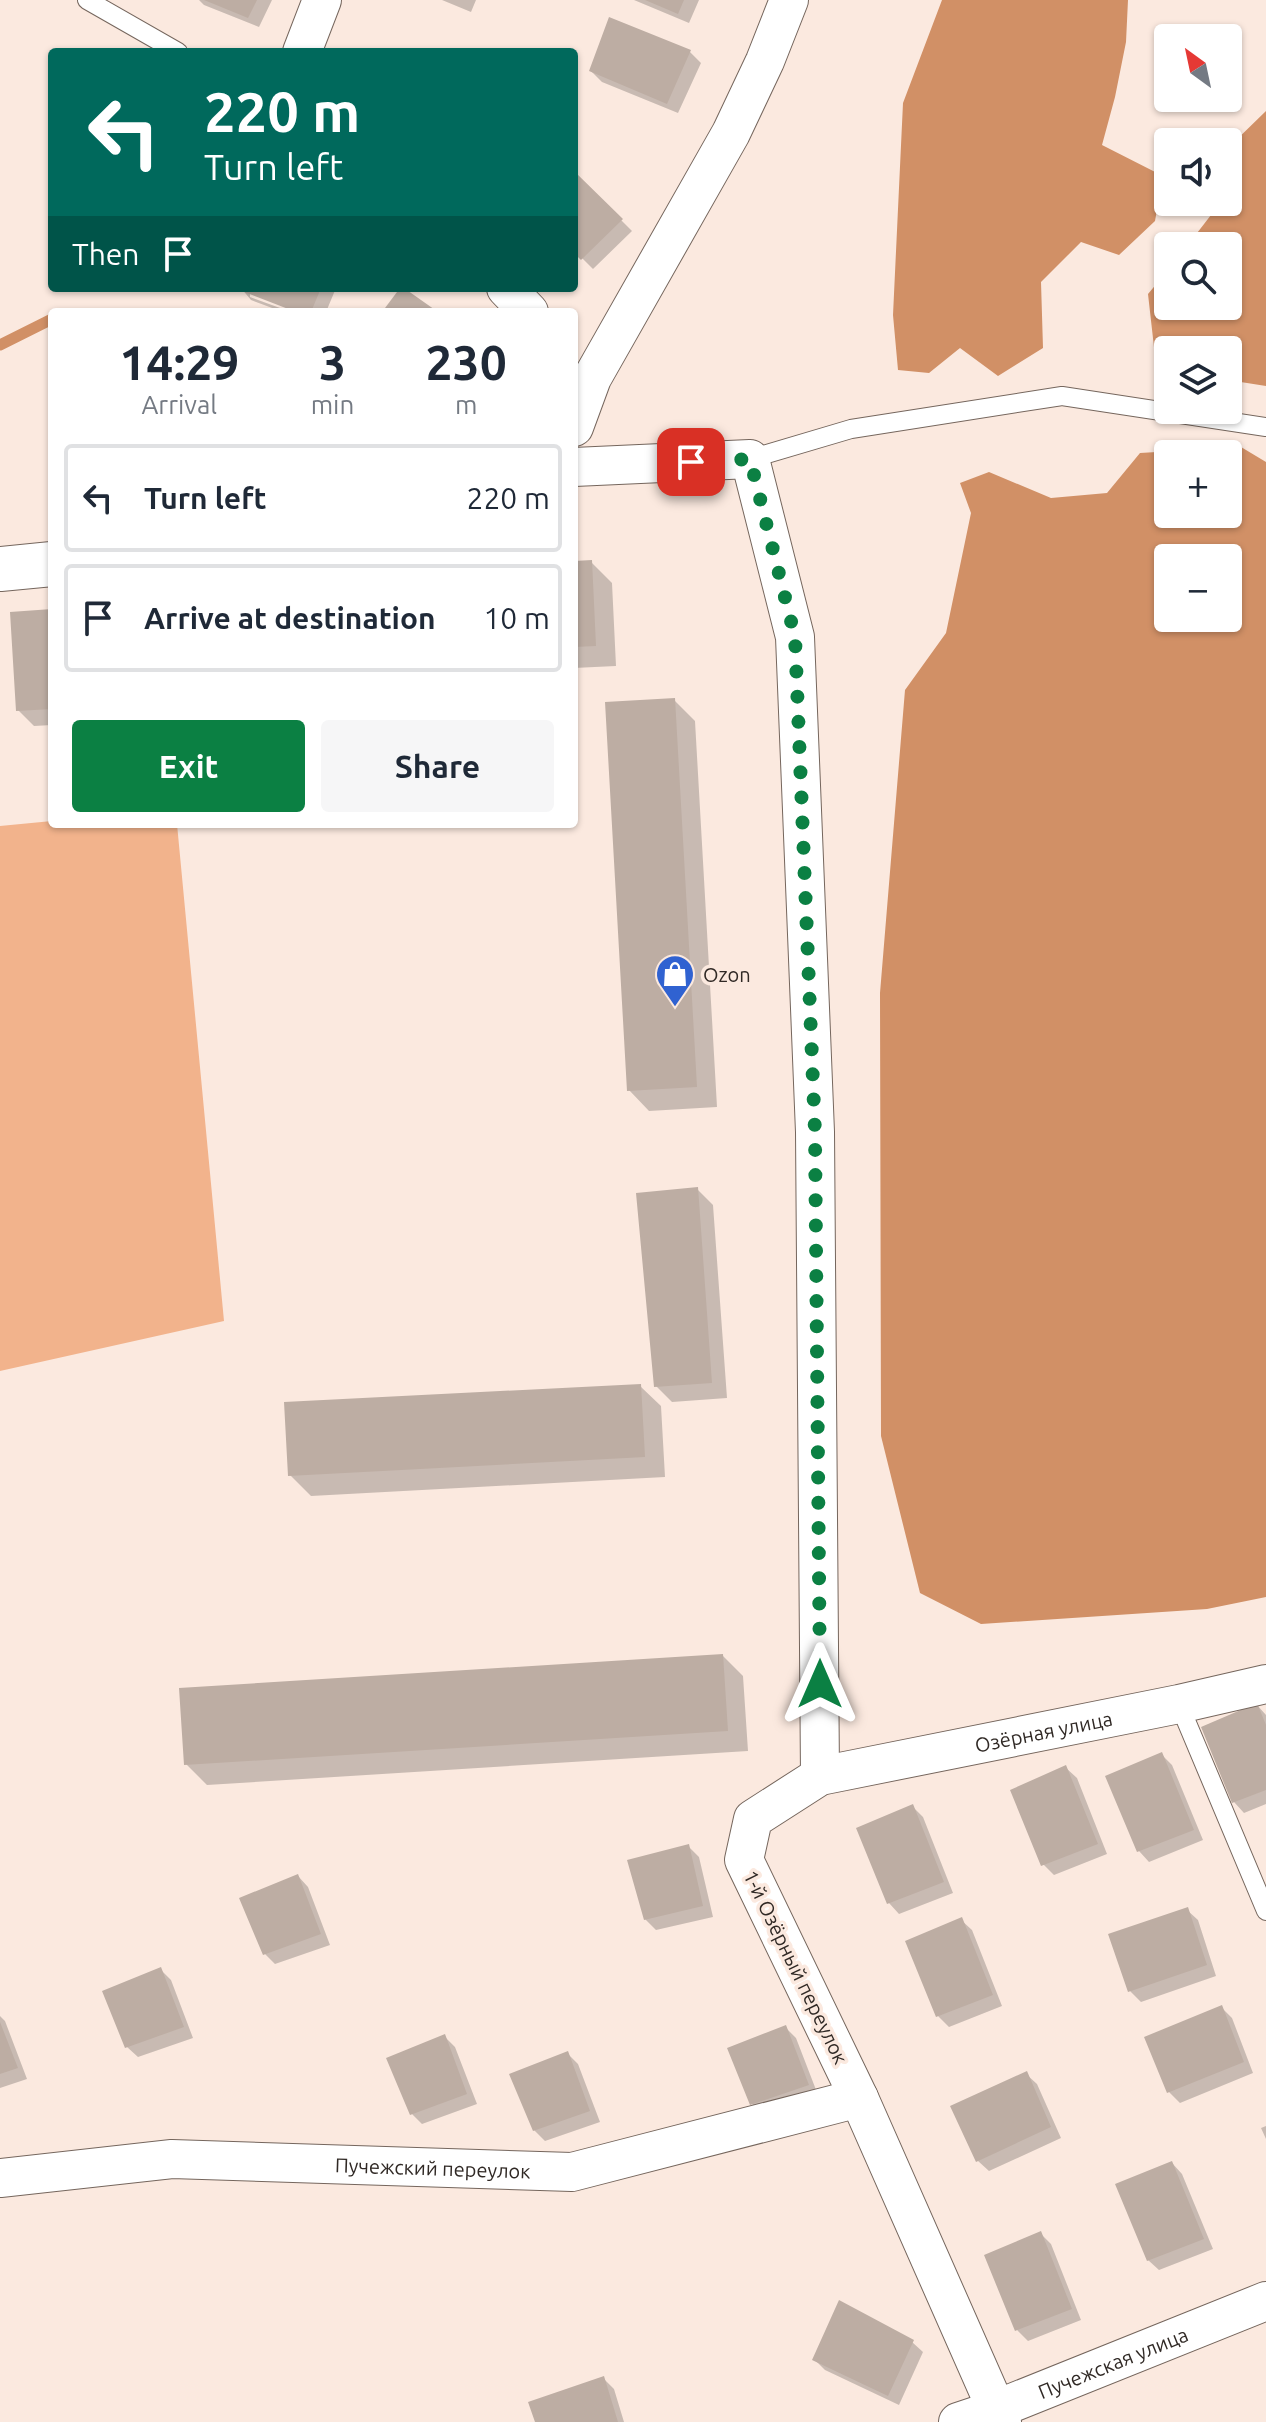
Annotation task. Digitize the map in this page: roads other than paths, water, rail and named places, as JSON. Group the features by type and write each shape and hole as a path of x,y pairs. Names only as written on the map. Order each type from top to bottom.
{"street":[{"path":"304,48 322,0"},
{"path":"578,401 583,368 731,133 789,0"},
{"path":"510,292 525,308"},
{"path":"578,467 750,459 795,637 815,1132 820,1776"},
{"path":"0,569 48,564"},
{"name":"Озёрная улица","path":"820,1776 1266,1684"},
{"name":"1-й Озёрный переулок","path":"820,1776 753,1819 744,1860 859,2098 999,2416"},
{"name":"Пучежский переулок","path":"0,2178 172,2159 572,2172 859,2098"},
{"name":"Пучежская улица","path":"958,2422 999,2416 1266,2301"}],"lane":[{"path":"87,0 171,48"},
{"path":"750,459 851,429 1062,396 1266,427"},
{"path":"1179,1704 1266,1911"}],"waterway":[{"path":"0,345 48,321"}],"place":[{"name":"Ozon","path":"675,1008"}]}
